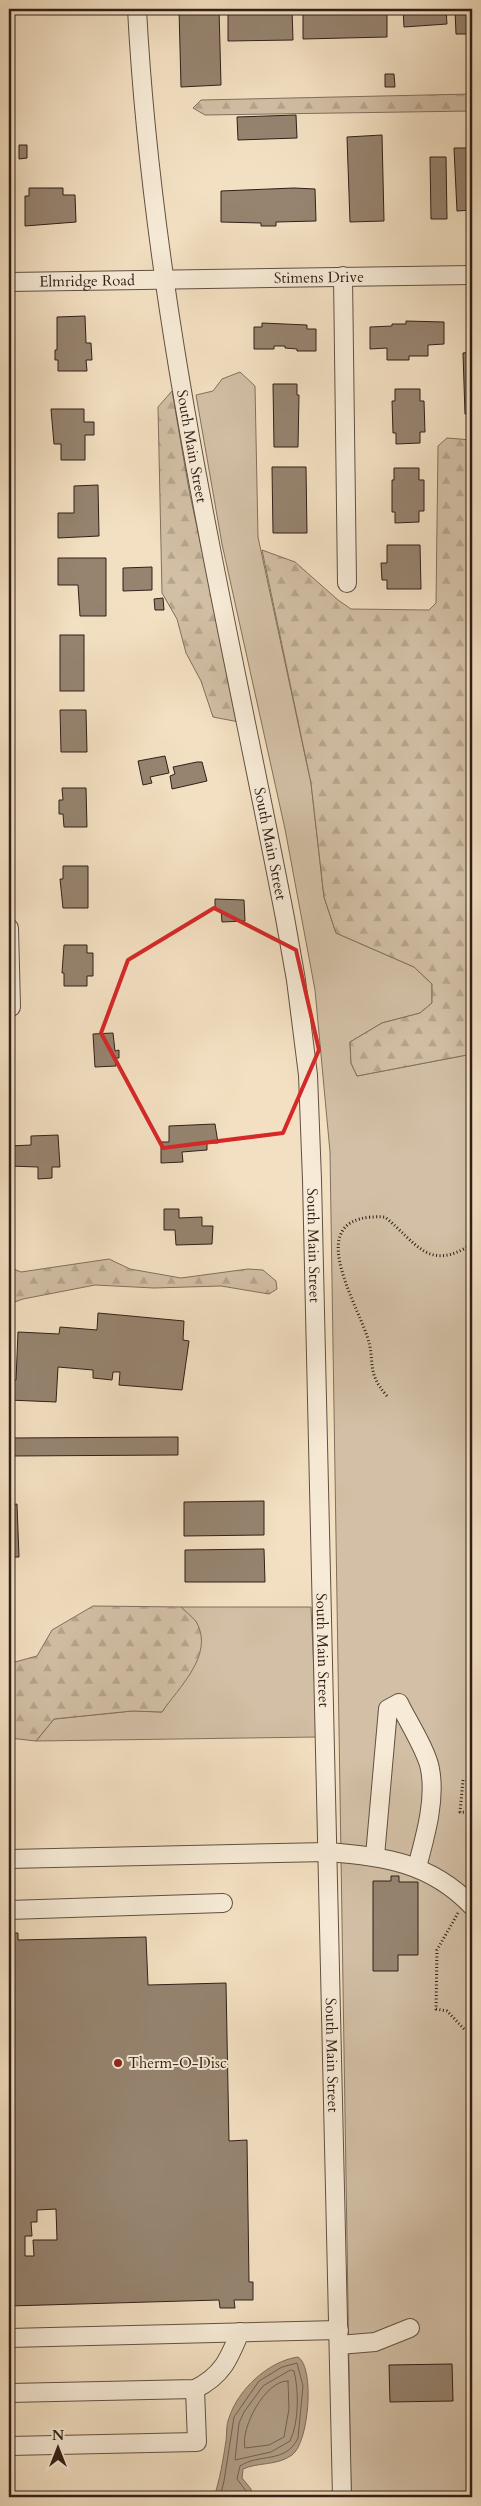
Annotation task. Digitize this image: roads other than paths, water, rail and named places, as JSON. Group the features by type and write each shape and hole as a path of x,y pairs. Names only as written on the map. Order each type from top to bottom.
{"street":[{"name":"South Main Street","path":"137,9 147,145 165,279 203,514 285,918 296,980 308,1076 317,1342 342,2497"},
{"name":"Stimens Drive","path":"165,279 472,275"},
{"path":"343,276 347,583"},
{"name":"Elmridge Road","path":"9,282 165,279"},
{"path":"9,928 11,1007"},
{"path":"375,1856 388,1709 399,1703 430,1767 432,1785 417,1867"},
{"path":"9,1859 327,1852 375,1856 417,1867 444,1883 466,1909"},
{"path":"9,1910 223,1903"},
{"path":"9,2338 240,2332 376,2342 410,2328"},
{"path":"9,2393 195,2389 211,2381 229,2360 240,2332"},
{"path":"9,2446 197,2442 195,2389"}],"water":[{"path":"298,2357 307,2375 308,2405 306,2421 298,2448 292,2455 280,2461 243,2469 242,2478 251,2489 252,2497 214,2497 226,2441 228,2421 233,2407 247,2387 266,2370 276,2364"}],"place":[{"name":"Therm-O-Disc","path":"118,2063"}]}
